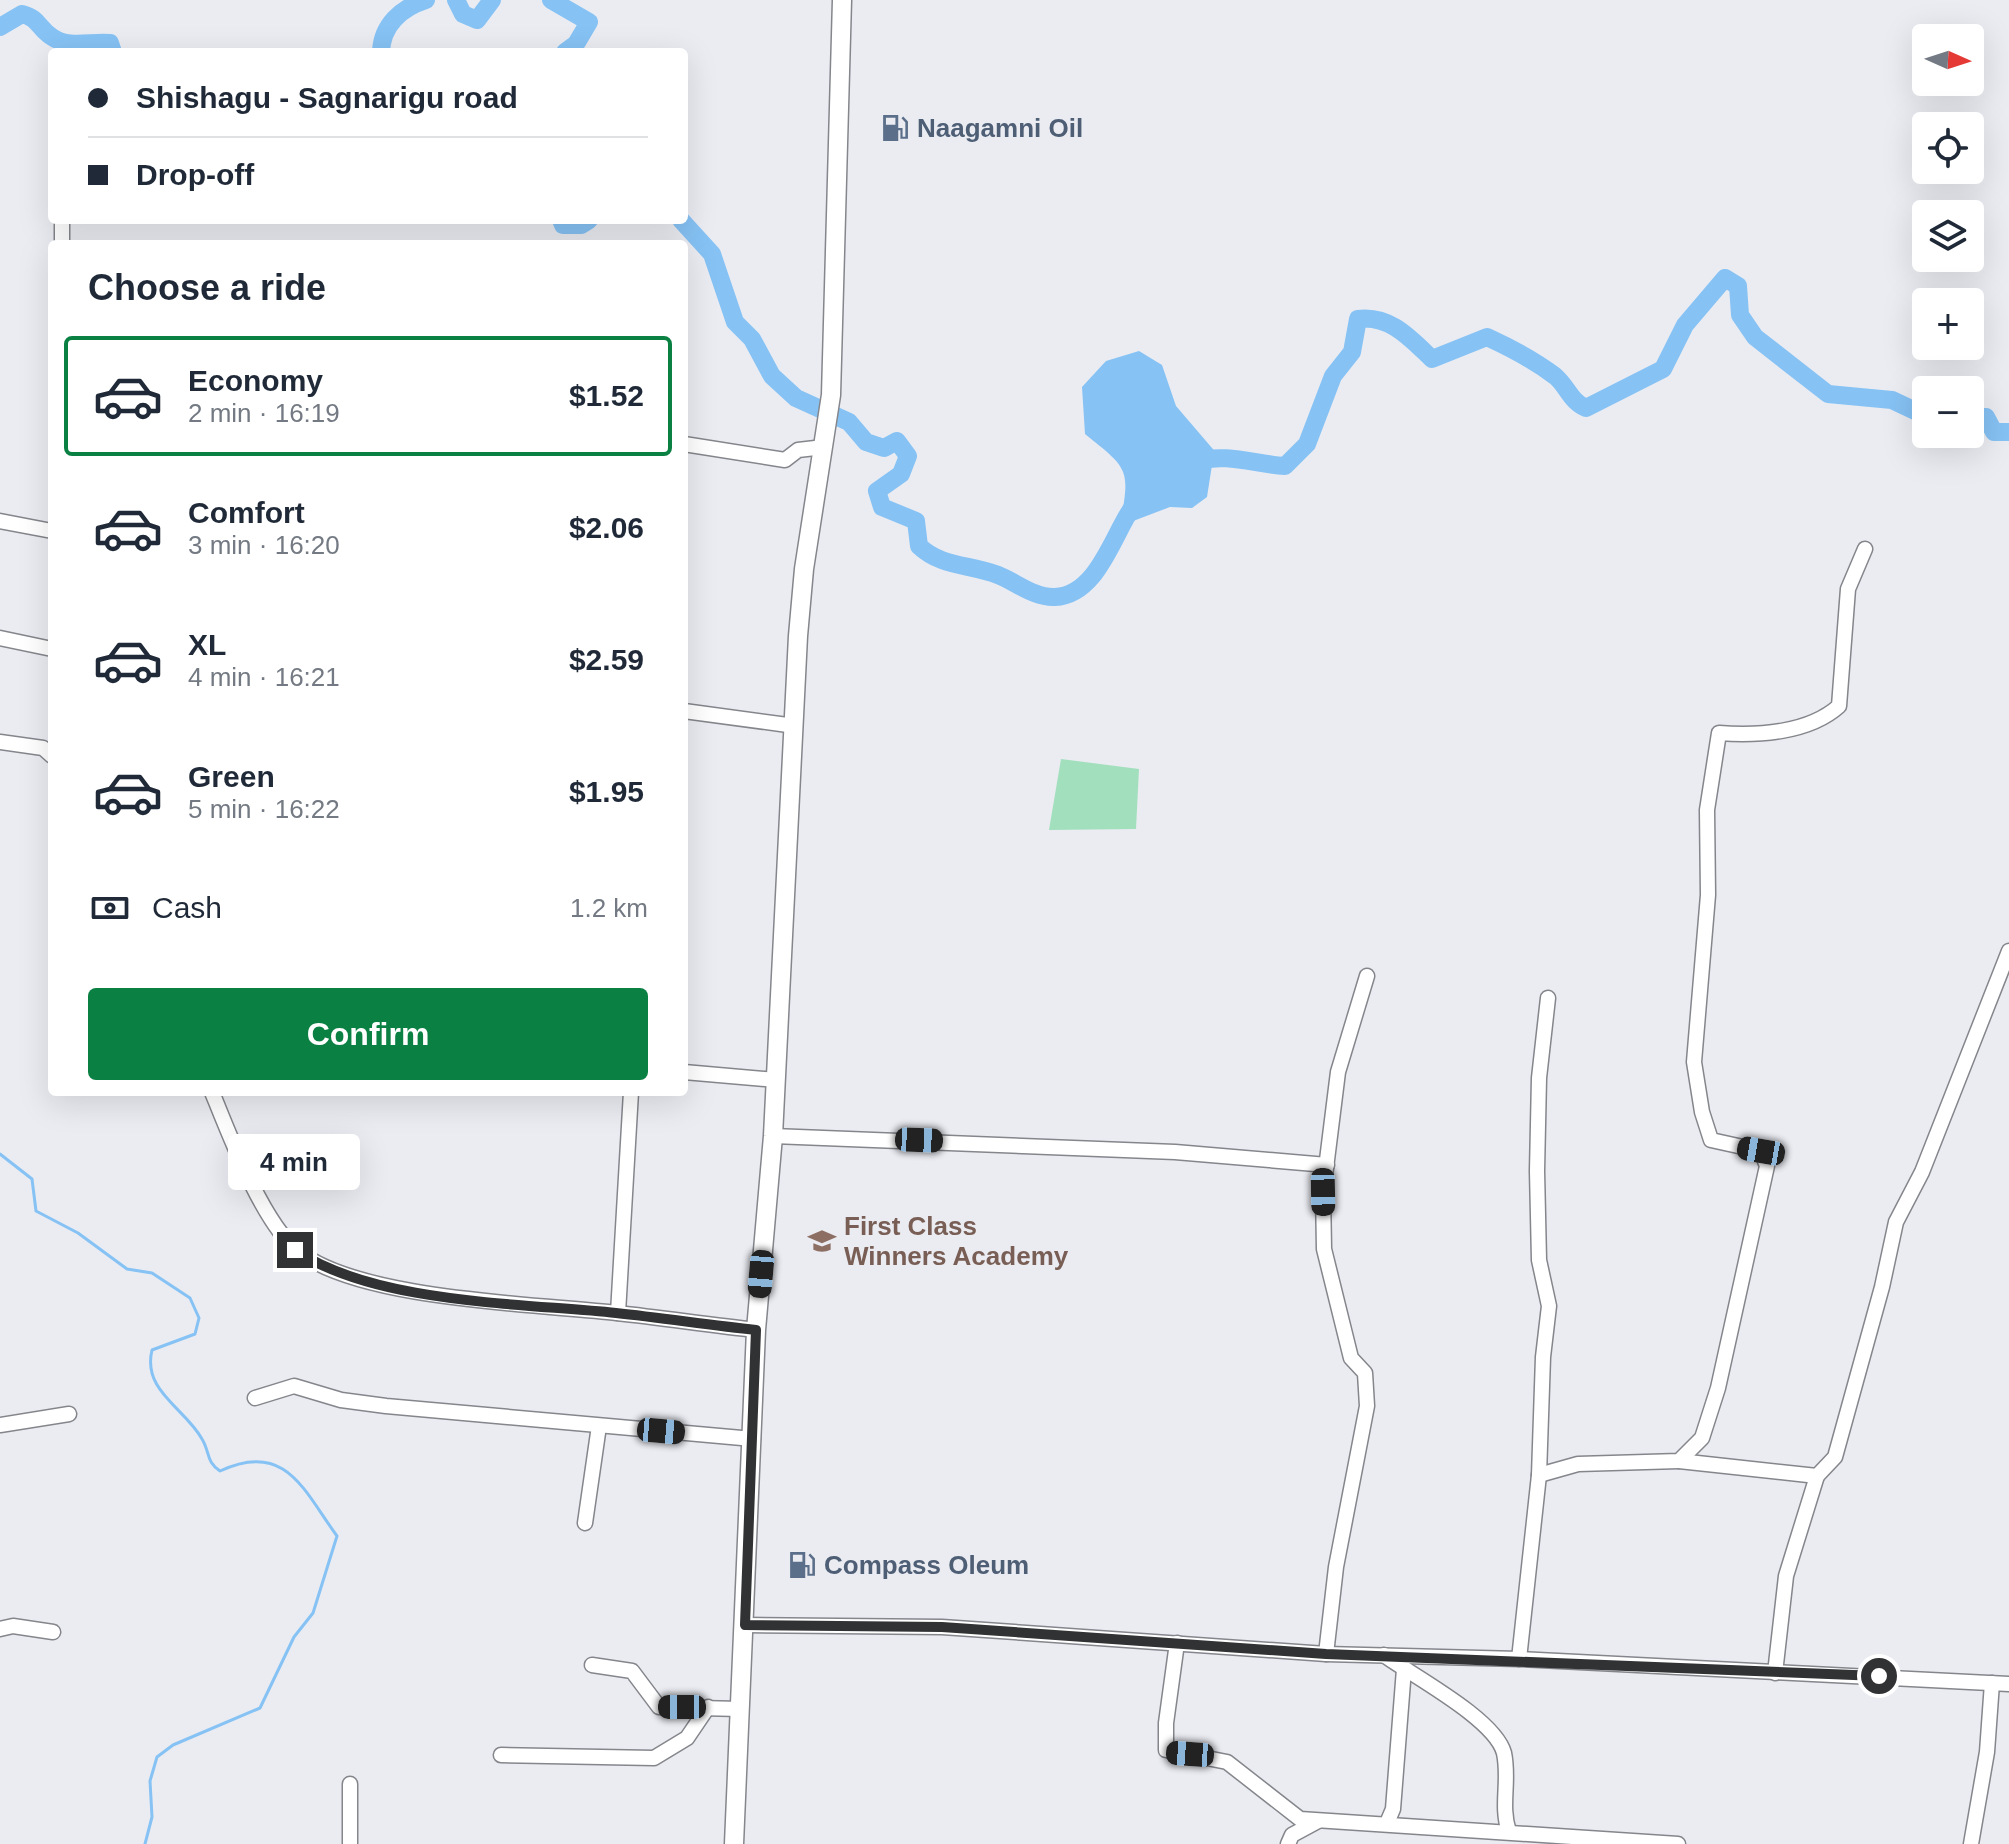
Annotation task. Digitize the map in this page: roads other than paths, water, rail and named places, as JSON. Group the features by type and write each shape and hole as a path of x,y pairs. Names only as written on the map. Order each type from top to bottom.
{"main road":[{"path":"734,1844 756,1330 773,1136 804,569 831,395 842,0"}],"street":[{"path":"688,445 785,460 798,450 824,447"},
{"path":"0,521 48,530"},
{"path":"1679,1461 1702,1438 1718,1388 1767,1166 1761,1151 1711,1140 1702,1112 1694,1062 1708,895 1707,810 1719,733 1742,735 1794,728 1822,721 1839,706 1848,589 1865,549"},
{"path":"0,638 48,648"},
{"path":"688,712 795,726"},
{"path":"0,742 48,747"},
{"path":"1775,1673 1786,1576 1817,1476 1835,1457 1882,1287 1896,1222 1922,1172 2009,951"},
{"path":"1326,1654 1336,1567 1367,1406 1365,1373 1351,1358 1324,1249 1323,1192 1338,1072 1367,976"},
{"path":"1519,1659 1539,1475 1543,1357 1549,1306 1539,1260 1537,1171 1539,1078 1548,998"},
{"path":"688,1072 776,1080"},
{"path":"214,1096 255,1187 277,1224 295,1250 320,1266 378,1283 431,1293 756,1330"},
{"path":"618,1313 631,1096"},
{"path":"773,1136 1114,1149 1327,1165"},
{"path":"255,1398 294,1386 341,1400 386,1406 753,1439"},
{"path":"0,1425 69,1414"},
{"path":"585,1523 599,1426"},
{"path":"1539,1475 1578,1464 1679,1461 1817,1476"},
{"path":"745,1625 942,1627 1326,1654 1519,1659 2009,1684"},
{"path":"0,1629 13,1626 53,1632"},
{"path":"1177,1643 1166,1750 1227,1762 1294,1816 1319,1821 1387,1823 1462,1836 1509,1832 1678,1844"},
{"path":"1383,1655 1478,1720 1500,1742 1509,1787 1503,1812 1509,1832"},
{"path":"592,1665 632,1671 659,1707 740,1709"},
{"path":"1387,1823 1393,1809 1404,1669"},
{"path":"1971,1844 1987,1752 1992,1683"},
{"path":"501,1755 654,1758 687,1738 708,1707"},
{"path":"350,1784 350,1844"},
{"path":"1288,1844 1292,1835 1319,1821"}],"water":[{"path":"1139,351 1162,365 1176,406 1218,455 1212,465 1207,497 1192,508 1170,507 1120,526 1125,493 1123,472 1111,456 1085,434 1082,387 1106,361"}],"waterway":[{"path":"381,48 394,19 426,0"},
{"path":"456,0 463,14 477,20 492,0"},
{"path":"551,0 589,22 570,48"},
{"path":"0,27 22,14 32,18 47,34 59,41 73,44 110,43 112,48"},
{"path":"563,224 583,224"},
{"path":"685,224 712,254 735,322 752,339 772,376 796,398 849,422 866,442 884,448 897,441 908,456 901,474 877,491 882,507 916,521 919,546 928,553 946,562 998,575 1040,595 1055,597 1070,594 1093,576 1132,508"},
{"path":"1197,461 1230,459 1285,466 1307,444 1333,376 1352,352 1358,319 1390,324 1432,359 1487,337 1547,370 1576,402 1586,408 1663,369 1685,325 1725,278 1738,286 1740,315 1755,337 1828,394 1892,400 1912,409"},
{"path":"1984,417 1994,432 2009,432"},
{"path":"0,1154 32,1179 36,1211 78,1233 127,1269 152,1273 190,1298 199,1318 195,1334 152,1350 153,1377 159,1388 195,1428 216,1468 220,1471 243,1463 261,1462 277,1466 303,1487 337,1536 313,1613 294,1637 260,1708 173,1745 157,1757 150,1781 152,1817 145,1844"}],"place":[{"name":"Naagamni Oil","path":"895,128"},
{"name":"First Class Winners Academy","path":"822,1241"},
{"name":"Compass Oleum","path":"802,1565"}]}
